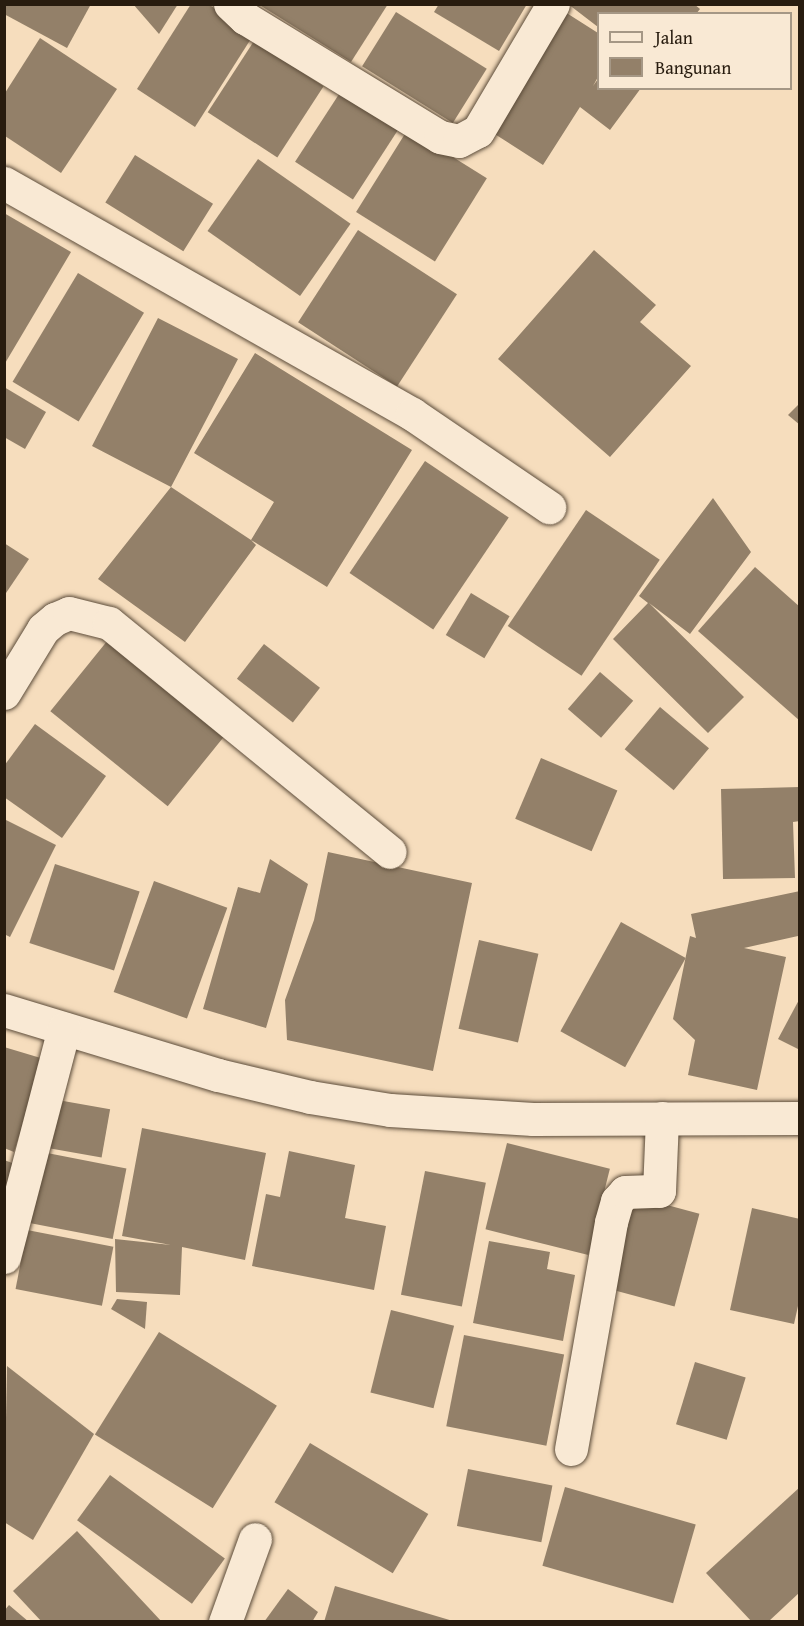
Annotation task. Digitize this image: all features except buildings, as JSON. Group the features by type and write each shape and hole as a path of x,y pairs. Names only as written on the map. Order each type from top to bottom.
{"street":[{"path":"230,4 245,18 440,136 459,141 478,131 554,4"},
{"path":"4,183 412,414 549,507"},
{"path":"4,693 43,629 55,619 69,613 108,623 390,852"},
{"path":"4,1010 218,1075 309,1097 390,1110 533,1119 800,1118"},
{"path":"4,1257 64,1029"},
{"path":"571,1449 611,1222 617,1201 625,1192 659,1191 662,1118"},
{"path":"225,1622 255,1539"}]}
